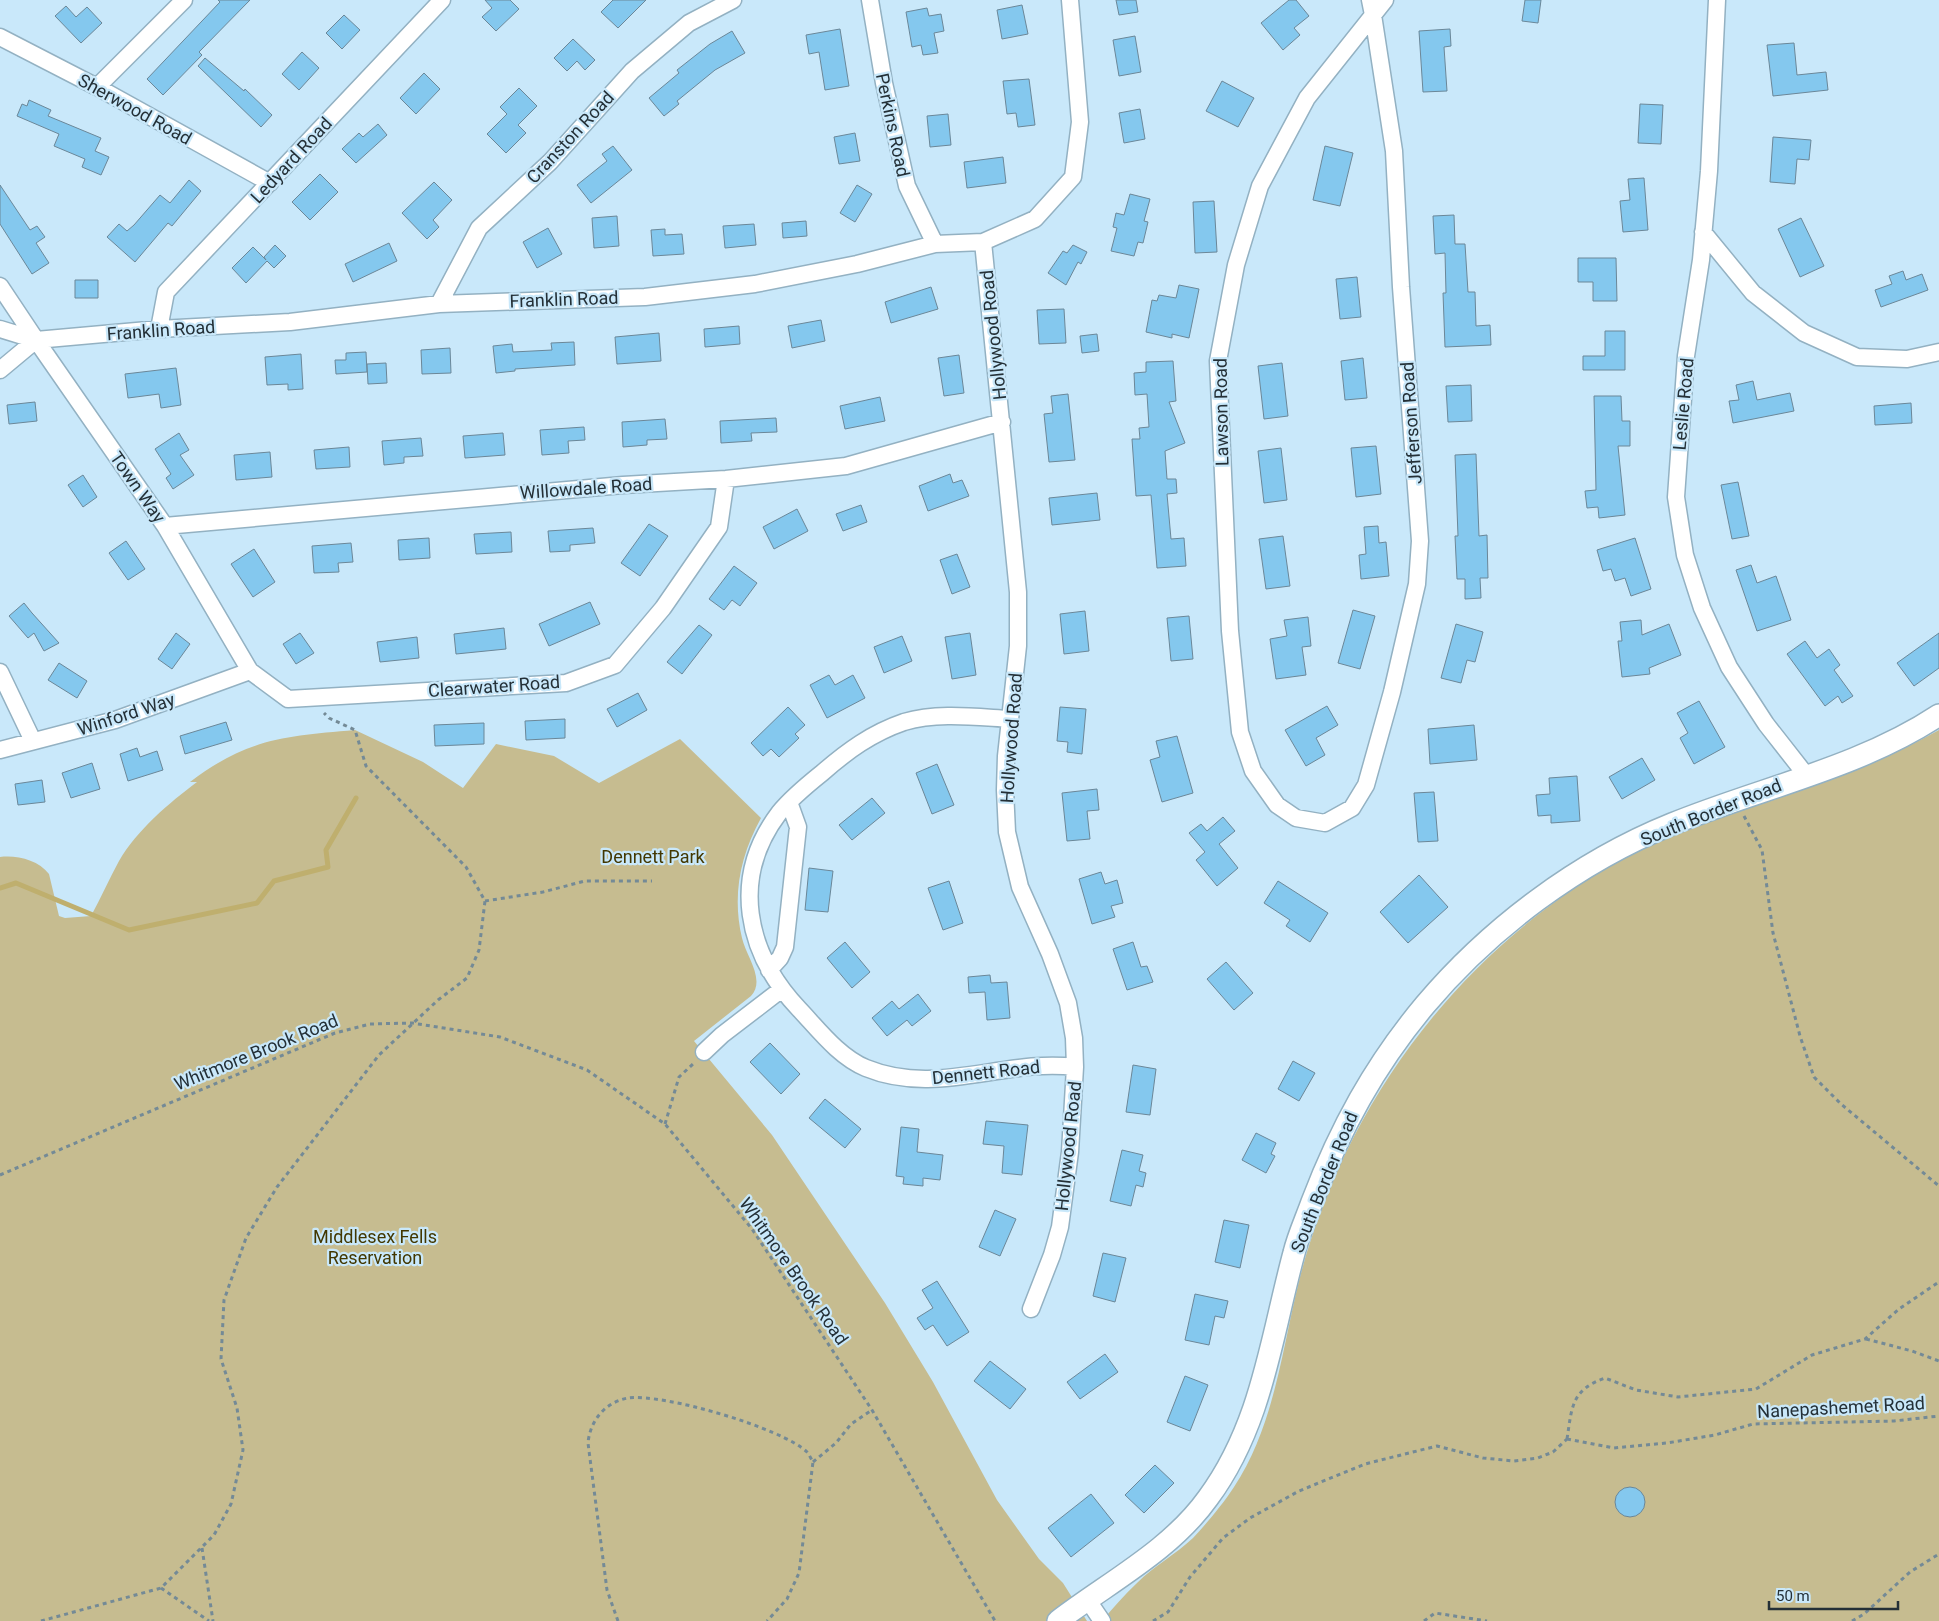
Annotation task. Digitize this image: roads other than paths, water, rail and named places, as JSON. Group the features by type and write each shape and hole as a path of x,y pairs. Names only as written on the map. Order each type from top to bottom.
{"main road":[{"name":"South Border Road","path":"1058,1621 1152,1554 1188,1523 1210,1496 1236,1456 1263,1385 1294,1250 1324,1170 1353,1108 1387,1054 1427,1003 1476,950 1529,907 1595,862 1670,825 1863,754 1919,728 1939,715"}],"street":[{"path":"97,87 184,0"},
{"name":"Ledyard Road","path":"159,329 166,292 442,0"},
{"name":"Cranston Road","path":"439,304 479,228 550,162 632,71 689,23 733,0"},
{"name":"Perkins Road","path":"870,0 884,83 906,186 935,244"},
{"name":"Franklin Road","path":"36,340 159,329 290,322 439,304 645,296 755,284 857,264 935,244 983,242 1035,219 1073,177 1080,122 1070,0"},
{"name":"Lawson Road","path":"1325,823 1296,818 1277,805 1253,771 1247,759 1240,732 1230,631 1218,361 1236,266 1260,186 1307,98 1372,8 1385,0"},
{"name":"Leslie Road","path":"1717,0 1703,232 1686,356 1676,497 1685,555 1702,608 1729,667 1766,724 1806,776"},
{"name":"Jefferson Road","path":"1325,823 1352,808 1366,785 1392,692 1417,584 1420,541 1401,287 1394,151 1372,8"},
{"name":"Sherwood Road","path":"0,37 97,87 270,183"},
{"path":"1703,232 1753,294 1804,333 1857,357 1907,359 1939,352"},
{"name":"Hollywood Road","path":"983,242 1002,422 1019,619 1016,682 1010,719 1005,790 1007,832 1026,902 1065,990 1073,1027 1075,1067 1070,1152 1060,1227 1032,1309"},
{"name":"Town Way","path":"0,286 166,526 250,671"},
{"path":"0,329 36,340"},
{"path":"0,370 36,340"},
{"name":"Willowdale Road","path":"166,526 613,486 726,479 846,466 1002,422"},
{"name":"Clearwater Road","path":"250,671 288,699 566,682 615,665 663,608 718,526 726,479"},
{"name":"Winford Way","path":"0,750 115,720 250,671"},
{"path":"0,672 33,741"},
{"name":"Dennett Road","path":"1010,719 935,717 896,726 854,746 788,802 764,837 751,884 750,900 754,931 761,955 782,989 819,1030 848,1058 865,1068 886,1075 937,1079 1052,1065 1075,1067"},
{"path":"769,970 780,958 785,947 798,826 788,802"},
{"path":"704,1052 722,1034 782,989"},
{"path":"1087,1599 1102,1621"}],"waterway":[{"path":"0,888 16,883 129,930 257,903 274,881 328,867 326,850 356,798"}],"park label":[{"name":"Dennett Park","path":"653,856"},
{"name":"Middlesex Fells Reservation","path":"375,1246"}]}
